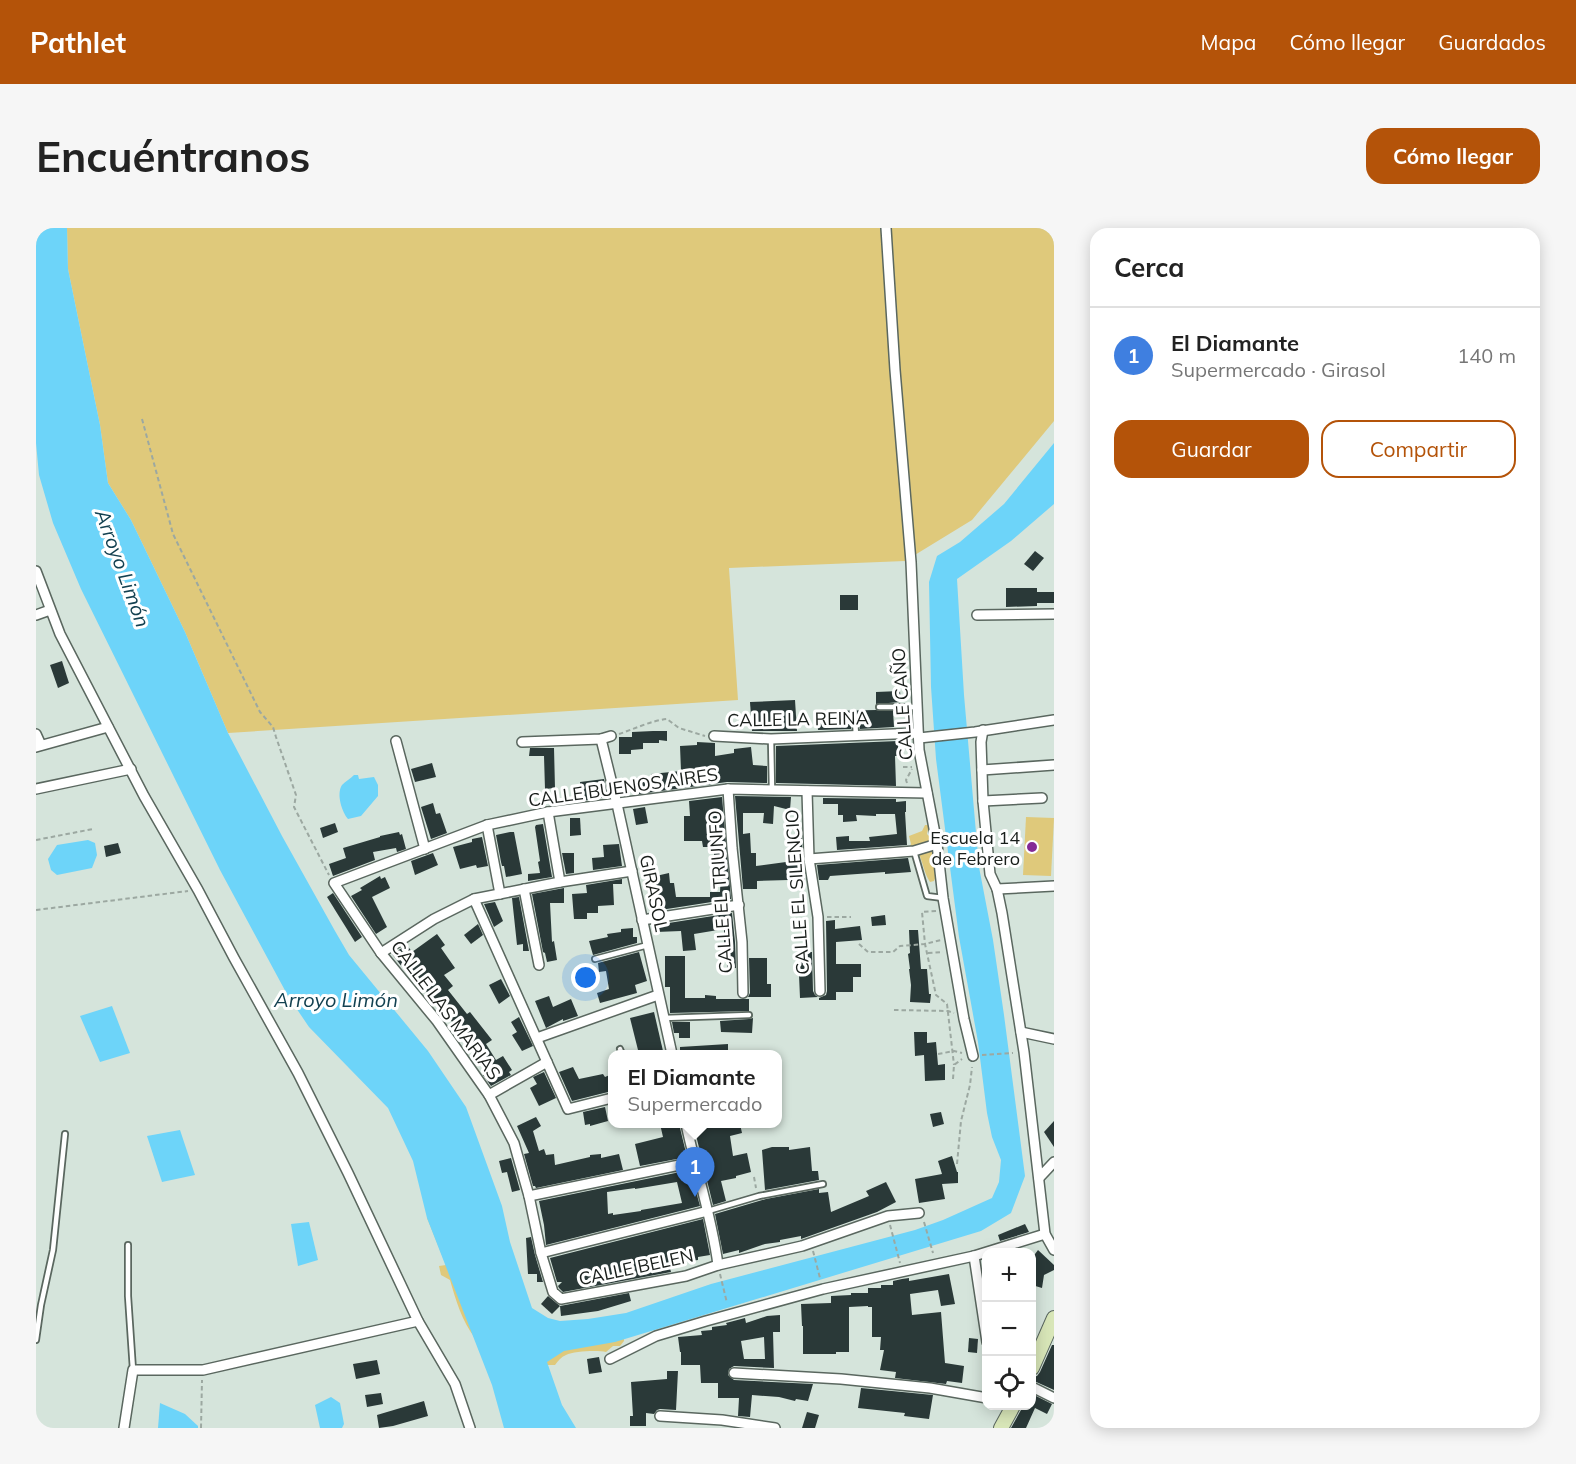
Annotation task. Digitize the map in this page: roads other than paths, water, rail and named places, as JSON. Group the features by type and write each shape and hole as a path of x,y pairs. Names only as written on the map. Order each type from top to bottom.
{"street":[{"name":"CALLE CAÑO","path":"886,228 911,562 921,736 919,750 937,844 943,898 964,1019 976,1055"},
{"path":"36,571 60,634 108,727 298,1073 418,1321 455,1384 470,1428"},
{"path":"36,615 50,610"},
{"path":"977,615 1054,614"},
{"name":"CALLE LA REINA","path":"714,736 771,739 856,735 921,736 979,731 1054,720"},
{"path":"36,734 38,746 108,727"},
{"path":"979,731 990,874 997,889 1002,913 1021,1032 1046,1234 1054,1250"},
{"name":"GIRASOL","path":"522,742 606,738 642,921 671,1050"},
{"path":"396,741 426,849"},
{"path":"982,770 1054,765"},
{"path":"36,789 131,769"},
{"name":"CALLE BUENOS AIRES","path":"334,883 487,825 548,812 728,789 927,793"},
{"name":"CALLE EL TRIUNFO","path":"728,789 742,942 743,993"},
{"name":"CALLE EL SILENCIO","path":"807,791 809,859 818,916 820,990"},
{"path":"983,801 1042,798"},
{"path":"548,812 560,882"},
{"path":"487,825 500,894"},
{"path":"809,859 914,851 937,844"},
{"path":"381,953 434,919 474,899 632,871"},
{"name":"CALLE LAS MARIAS","path":"334,883 381,953 437,1021 489,1095 514,1143 529,1196 541,1253 553,1292 561,1299"},
{"path":"997,889 1054,886"},
{"path":"524,889 539,964"},
{"path":"474,899 568,1109 608,1099"},
{"path":"642,921 739,905"},
{"path":"537,1038 658,995"},
{"path":"1021,1032 1054,1039"},
{"path":"489,1095 547,1062"},
{"path":"687,1128 708,1211 718,1268"},
{"path":"529,1196 694,1162"},
{"path":"1039,1178 1054,1162"},
{"path":"541,1253 708,1211"},
{"name":"CALLE BELEN","path":"561,1299 686,1276 807,1245 888,1216 920,1213"},
{"path":"610,1359 656,1336 706,1321 823,1289 974,1256 1046,1234"},
{"path":"974,1256 982,1309"},
{"path":"1036,1359 1054,1318"},
{"path":"124,1428 133,1370 203,1371 418,1321"},
{"path":"734,1373 841,1379 930,1388 982,1397"},
{"path":"1036,1389 1054,1398"},
{"path":"1001,1428 1011,1410"},
{"path":"660,1416 722,1420 775,1428"}],"lane":[{"path":"879,708 918,707"},
{"path":"855,720 856,735"},
{"path":"771,739 772,790"},
{"path":"914,851 927,896 943,898"},
{"path":"595,958 648,945"},
{"path":"664,1018 749,1015"},
{"path":"36,1340 53,1251 65,1134"},
{"path":"708,1211 759,1196 823,1184"},
{"path":"128,1245 128,1296 133,1370"}],"water":[{"name":"Arroyo Limón","path":"36,228 67,228 68,269 100,425 108,483 131,520 185,632 228,733 335,931 349,955 428,1051 466,1107 502,1206 510,1242 532,1308 548,1318 560,1321 626,1313 711,1284 915,1230 992,1198 999,1182 1001,1160 992,1137 987,1113 978,1042 959,937 936,759 931,687 929,582 937,556 960,542 1004,504 1054,443 1054,504 1011,541 957,579 964,695 979,867 993,940 1025,1176 1011,1213 981,1231 615,1342 564,1351 547,1362 562,1405 576,1428 504,1428 492,1385 427,1218 413,1161 388,1108 309,1027 288,996 220,870 81,589 53,523 39,475 36,443"},
{"path":"354,775 358,775 359,779 374,777 378,785 378,796 361,816 348,819 342,808 340,789"},
{"path":"88,840 95,843 97,855 92,868 57,875 51,870 48,859 57,845"},
{"path":"112,1006 130,1053 100,1062 80,1016"},
{"path":"180,1130 195,1175 162,1182 147,1136"},
{"path":"309,1222 318,1260 298,1266 291,1224"},
{"path":"331,1397 340,1403 344,1424 342,1428 320,1428 315,1405"},
{"path":"160,1403 185,1414 198,1428 158,1428"}],"place":[{"name":"Escuela 14 de Febrero","path":"1032,847"},
{"name":"El Diamante","path":"695,1197"}]}
